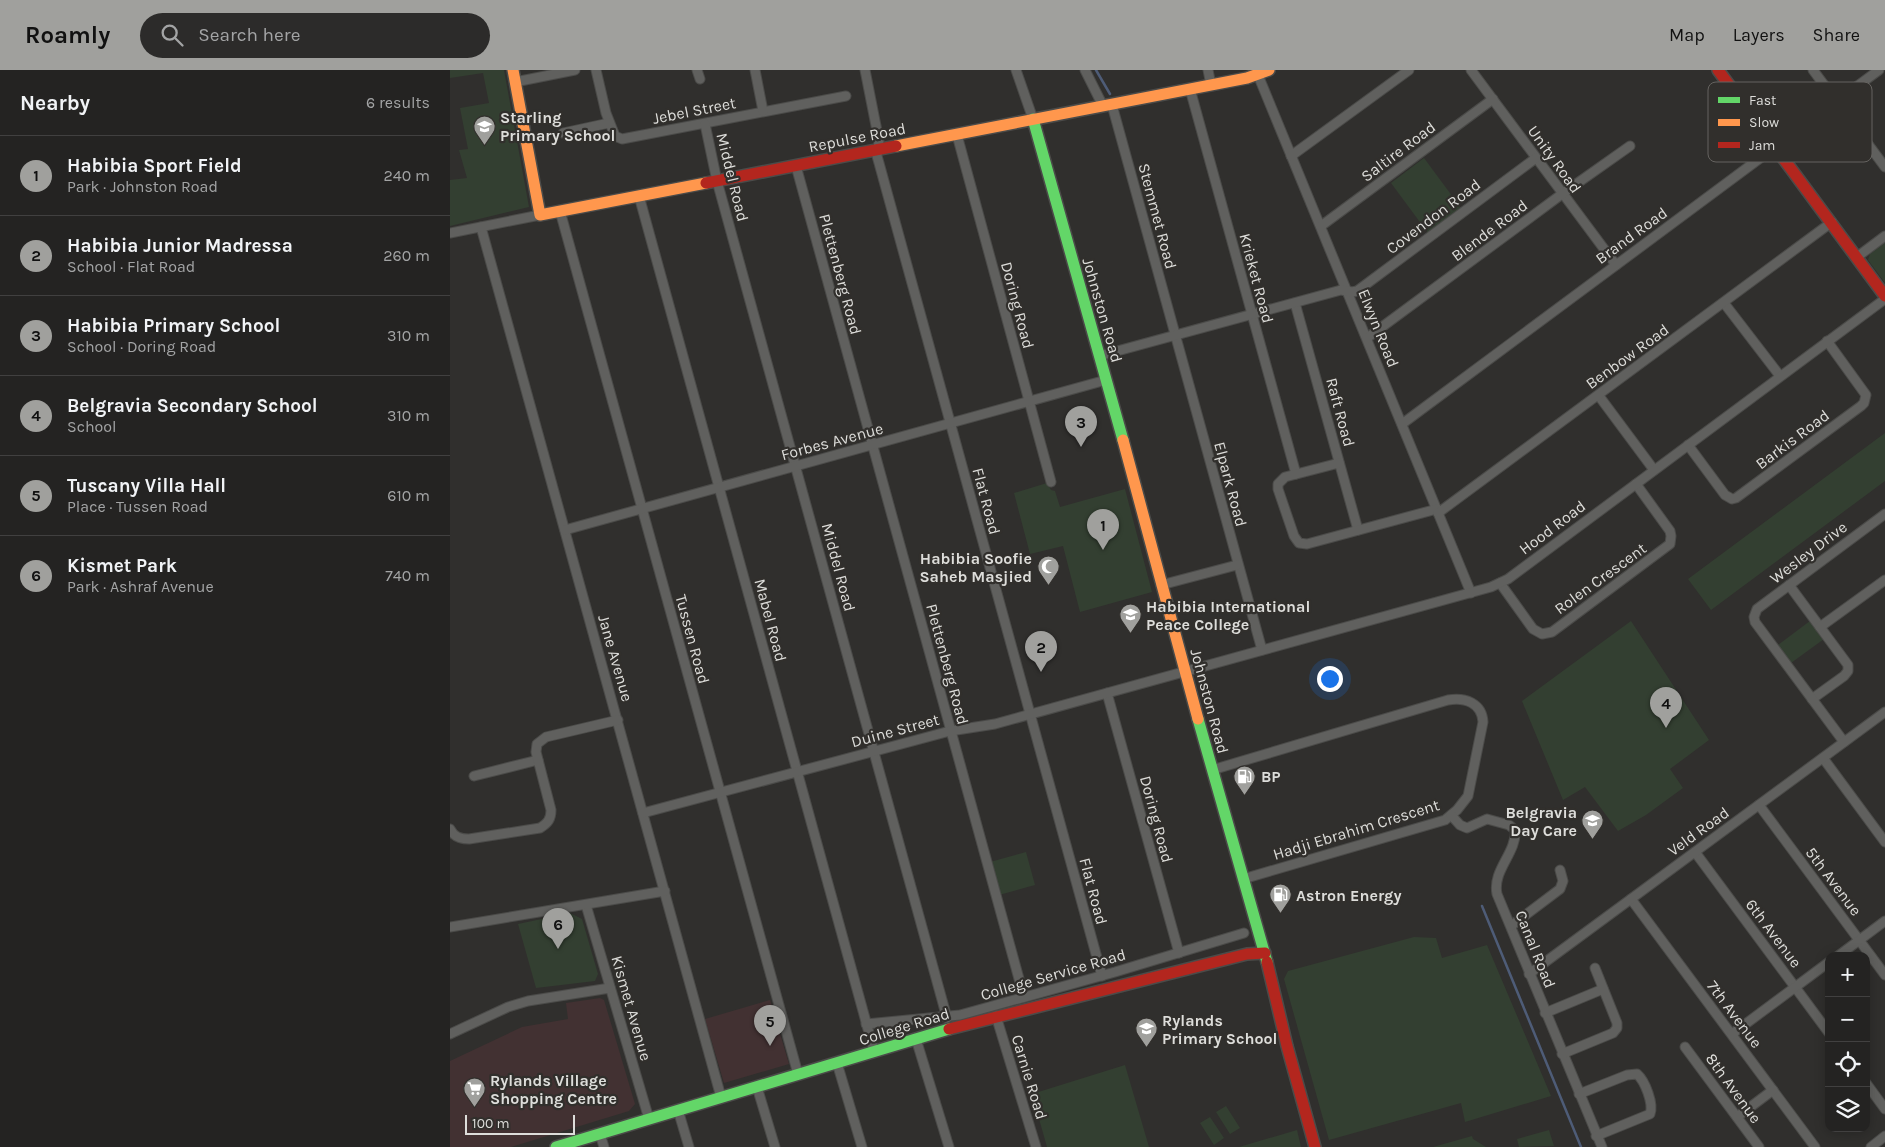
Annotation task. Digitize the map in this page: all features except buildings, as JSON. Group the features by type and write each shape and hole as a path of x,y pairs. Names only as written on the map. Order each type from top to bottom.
{"street":[{"path":"513,70 540,215"},
{"path":"515,82 575,70"},
{"path":"563,133 609,123 596,70"},
{"path":"755,70 763,111"},
{"name":"Flat Road","path":"865,70 879,141 877,156 1102,976"},
{"path":"1016,70 1033,119"},
{"name":"Stemmet Road","path":"1085,70 1107,106 1175,335"},
{"path":"1208,70 1211,85"},
{"path":"1291,156 1409,70"},
{"name":"Unity Road","path":"1471,70 1616,265"},
{"path":"1718,70 1727,82"},
{"path":"1813,70 1822,82"},
{"name":"Brand Road","path":"1862,82 1879,70"},
{"name":"Repulse Road","path":"450,233 1107,106 1264,73"},
{"name":"Elwyn Road","path":"1264,73 1291,156 1471,593"},
{"name":"Krieket Road","path":"1190,89 1296,474"},
{"name":"Jebel Street","path":"609,123 615,136 622,139 846,96"},
{"name":"Saltire Road","path":"1321,226 1493,99"},
{"name":"Johnston Road","path":"1033,119 1212,770 1265,953 1287,1046 1315,1147"},
{"name":"Middel Road","path":"705,124 717,181 947,1018"},
{"name":"Doring Road","path":"957,135 1050,482"},
{"name":"Blende Road","path":"1367,338 1630,146"},
{"path":"1872,149 1885,167"},
{"name":"Covendon Road","path":"1347,290 1357,291 1536,158"},
{"name":"Brand Road","path":"1402,424 1756,162"},
{"path":"1787,162 1885,297"},
{"name":"Plettenberg Road","path":"796,166 1024,997"},
{"name":"Mabel Road","path":"639,196 874,1051"},
{"name":"Tussen Road","path":"560,211 798,1074"},
{"name":"Benbow Road","path":"1296,474 1282,480 1277,487 1294,536 1299,543 1307,544 1438,511 1599,396 1832,222"},
{"name":"Jane Avenue","path":"481,226 721,1098"},
{"path":"1857,257 1885,236"},
{"path":"1099,356 1341,290 1347,290"},
{"name":"Hood Road","path":"1185,672 1471,593 1500,583 1636,484 1885,297"},
{"name":"Raft Road","path":"1295,303 1358,530"},
{"path":"1724,303 1780,376"},
{"name":"Elpark Road","path":"1175,335 1262,650"},
{"name":"Barkis Road","path":"1688,445 1725,495 1732,499 1736,498 1854,412 1864,403 1866,395 1827,341"},
{"name":"Forbes Avenue","path":"565,530 1106,380"},
{"path":"1599,396 1654,470"},
{"path":"1296,474 1339,463"},
{"name":"Rolen Crescent","path":"1500,583 1533,629 1542,634 1552,632 1670,544 1670,531 1636,484"},
{"name":"Wesley Drive","path":"1812,699 1755,622 1754,617 1757,609 1885,514"},
{"path":"1161,585 1237,565"},
{"path":"1820,627 1885,580"},
{"path":"1789,585 1847,662 1848,668 1844,676 1812,699 1844,742"},
{"name":"Duine Street","path":"643,813 950,731 985,726 1185,672"},
{"name":"Doring Road","path":"1107,693 1179,953"},
{"name":"Hadji Ebrahim Crescent","path":"1212,770 1453,699 1472,702 1480,711 1483,722 1468,796 1451,816 1438,823 1243,879"},
{"name":"Veld Road","path":"1529,974 1885,712"},
{"path":"450,829 454,835 461,839 469,839 540,828 547,823 551,816 551,810 536,752 537,744 546,737 618,720"},
{"path":"1823,758 1885,842"},
{"path":"474,776 538,760"},
{"name":"5th Avenue","path":"1759,805 1885,975"},
{"name":"Canal Road","path":"1451,816 1460,825 1467,828 1486,819 1509,826 1515,830 1514,845 1501,868 1495,886 1497,894 1602,1147"},
{"name":"6th Avenue","path":"1695,852 1825,1028"},
{"path":"1511,926 1560,890 1563,881 1560,870"},
{"path":"450,927 665,891"},
{"name":"7th Avenue","path":"1631,899 1815,1147"},
{"name":"Kismet Avenue","path":"586,904 649,1119"},
{"path":"1843,952 1885,921"},
{"name":"College Service Road","path":"866,1024 947,1018 1102,976 1244,934"},
{"name":"College Road","path":"556,1147 996,1016 1247,954 1265,953"},
{"path":"1732,1034 1825,965"},
{"path":"1562,1054 1616,1030 1617,1023 1595,968"},
{"path":"450,1034 508,1007 528,1000 610,988"},
{"path":"1545,1013 1603,989"},
{"name":"Carnie Road","path":"996,1016 1036,1147"},
{"path":"916,1039 949,1147"},
{"name":"8th Avenue","path":"1685,1047 1759,1147"},
{"path":"836,1063 862,1147"},
{"path":"1579,1094 1627,1075 1637,1074 1643,1082 1652,1108 1650,1114 1596,1136"},
{"path":"757,1087 775,1147"},
{"path":"1869,1087 1885,1109"},
{"path":"1737,1117 1773,1090"},
{"path":"678,1110 689,1147"},
{"path":"600,1134 604,1147"},
{"path":"1870,1147 1885,1136"}],"shaded area":[{"path":"600,998 604,1000 635,1104 629,1111 511,1147 450,1147 450,1061 522,1027 568,1019 566,1003"},
{"path":"770,1000 789,1064 724,1083 705,1019"}],"green space":[{"name":"Starling Primary School","path":"450,70 504,70 529,207 450,226 450,180 467,178 459,150 468,149 460,108 489,103 483,73 450,78"},
{"path":"1424,158 1461,208 1428,233 1391,183"},
{"path":"1885,243 1885,283 1868,260 1870,254"},
{"path":"1885,433 1885,481 1711,610 1688,579"},
{"path":"1047,483 1051,490 1055,491 1060,507 1125,489 1152,592 1080,612 1063,546 1030,554 1014,493"},
{"path":"1631,621 1709,740 1670,769 1683,788 1646,815 1618,831 1585,787 1563,800 1522,701"},
{"path":"1810,621 1824,639 1791,663 1778,645"},
{"path":"1026,852 1035,885 999,895 990,862"},
{"path":"570,913 582,919 598,974 595,981 536,988 518,924"},
{"path":"1414,937 1436,938 1442,958 1487,945 1551,1096 1465,1122 1461,1103 1329,1140 1284,979 1288,971"},
{"path":"1125,1065 1149,1147 1047,1147 1032,1094"},
{"path":"1226,1106 1240,1128 1230,1134 1216,1112"},
{"path":"1210,1117 1224,1138 1214,1145 1200,1123"},
{"path":"1297,1130 1301,1147 1239,1147"},
{"path":"1549,1130 1554,1146 1519,1147 1517,1139"},
{"path":"1472,1136 1473,1139 1486,1147 1433,1147"}],"waterway":[{"path":"1096,70 1110,94"},
{"path":"1482,906 1581,1147"}],"traffic: fast":[{"path":"1033,119 1123,440"},
{"path":"1198,719 1267,962"},
{"path":"556,1147 949,1029"}],"traffic: slow":[{"path":"513,70 540,215 706,183"},
{"path":"896,146 1247,78 1269,70"},
{"path":"1123,440 1198,719"}],"traffic: jam":[{"path":"1718,70 1727,82"},
{"path":"706,183 896,146"},
{"path":"1786,162 1885,296"},
{"path":"949,1029 1247,954 1265,953"},
{"path":"1267,962 1287,1046 1315,1147"}],"place":[{"name":"Starling Primary School","path":"484,145"},
{"name":"Habibia Primary School","path":"1081,447"},
{"name":"Habibia Sport Field","path":"1103,550"},
{"name":"Habibia Soofie Saheb Masjied","path":"1048,586"},
{"name":"Habibia International Peace College","path":"1130,634"},
{"name":"Habibia Junior Madressa","path":"1041,672"},
{"name":"Belgravia Secondary School","path":"1666,728"},
{"name":"BP","path":"1245,795"},
{"name":"Belgravia Day Care","path":"1593,840"},
{"name":"Astron Energy","path":"1280,914"},
{"name":"Kismet Park","path":"558,949"},
{"name":"Tuscany Villa Hall","path":"770,1046"},
{"name":"Rylands Primary School","path":"1146,1048"},
{"name":"Rylands Village Shopping Centre","path":"474,1108"}]}
